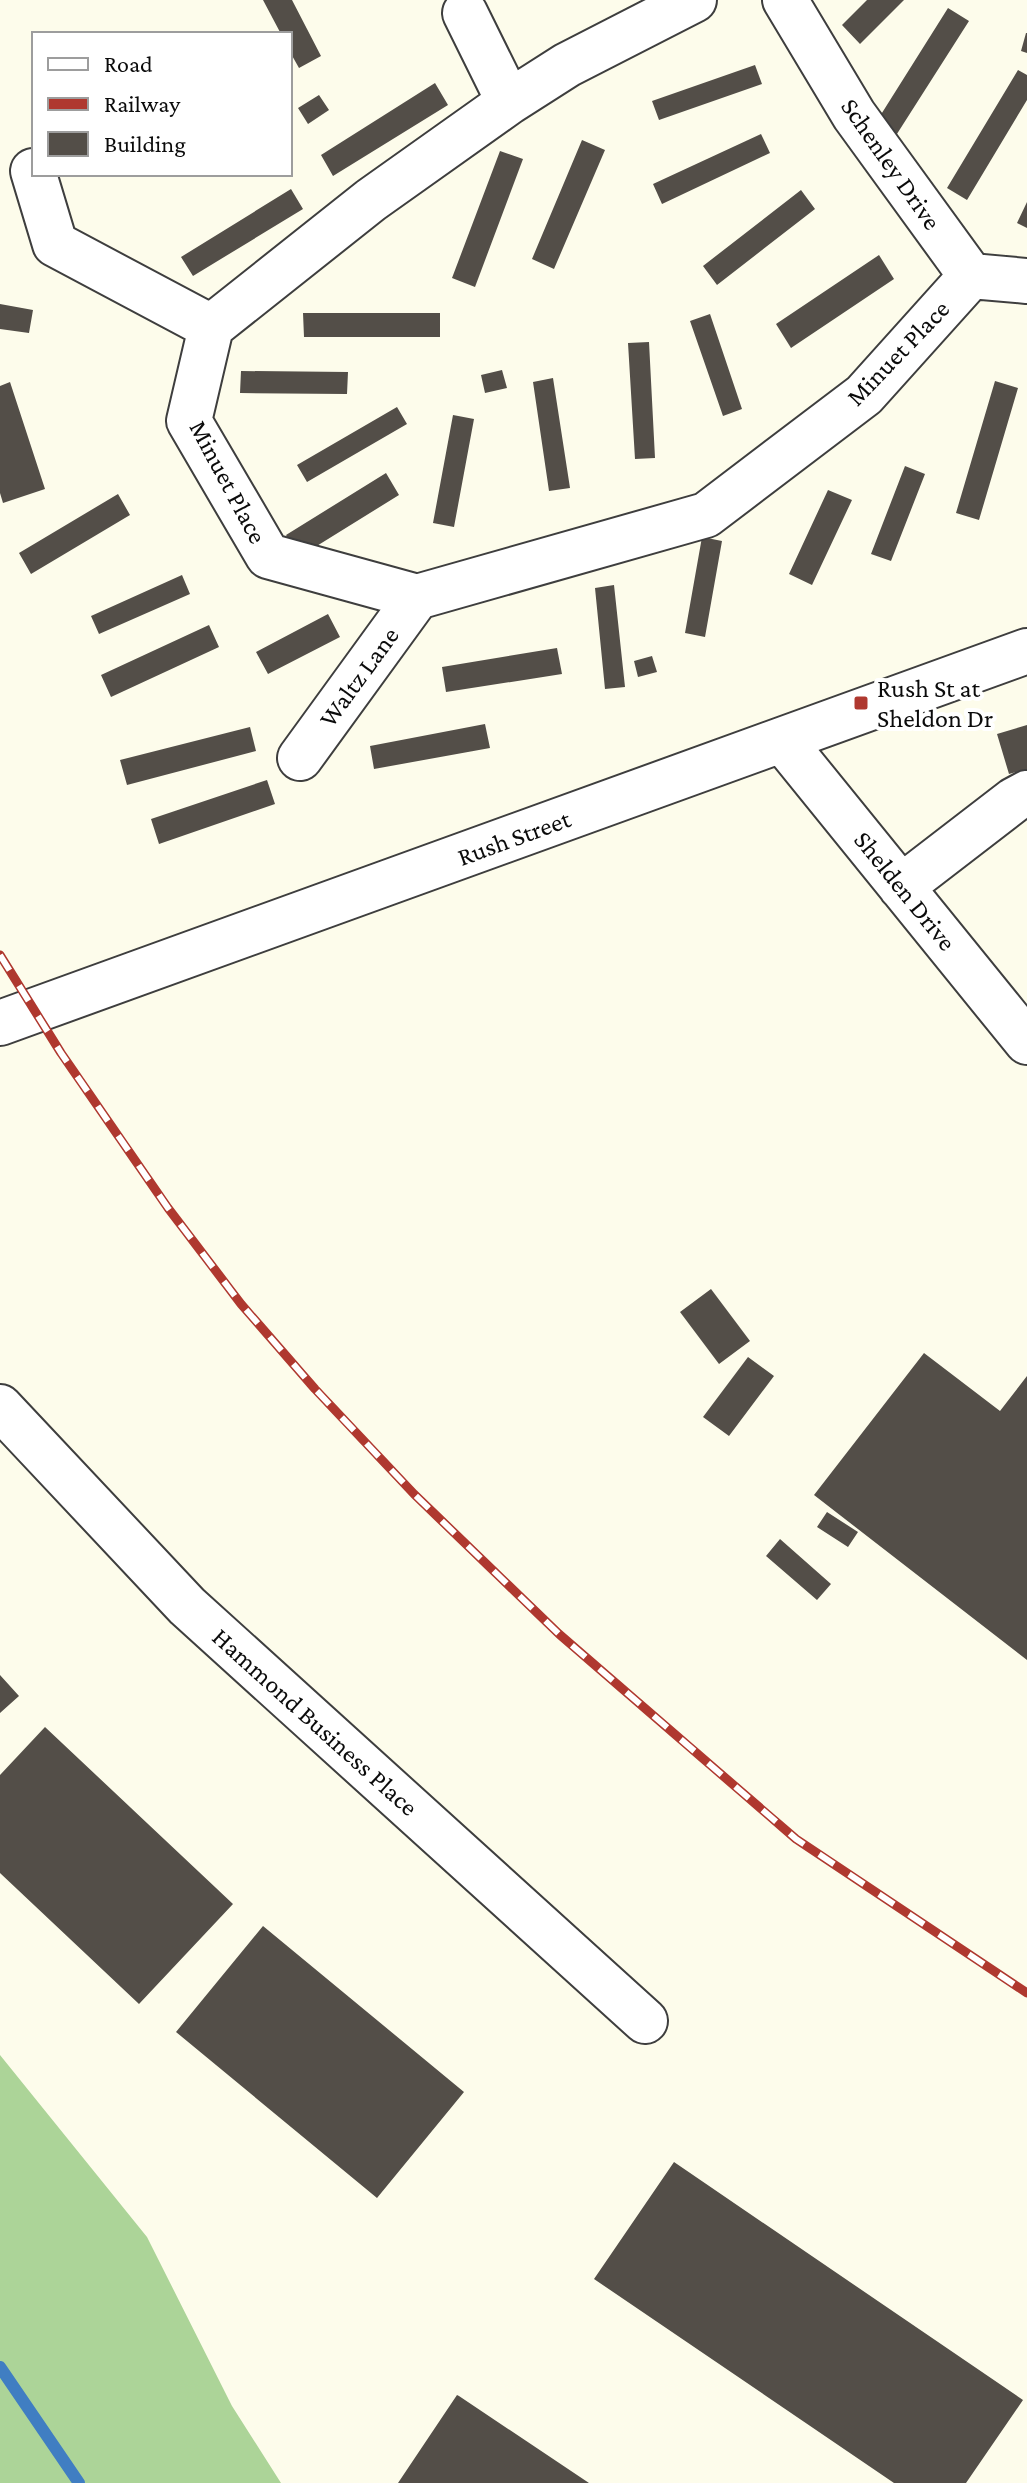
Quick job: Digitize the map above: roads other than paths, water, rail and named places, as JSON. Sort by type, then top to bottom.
[{"type":"street","points":[[35,176],[55,244],[211,327],[371,200],[509,102],[567,65],[694,0]]},
{"type":"street","name":"Schenley Drive","points":[[785,0],[854,115],[971,276]]},
{"type":"street","points":[[465,13],[509,102]]},
{"type":"street","points":[[971,276],[1027,281]]},
{"type":"street","name":"Minuet Place","points":[[211,327],[189,421],[268,556],[417,597],[706,515],[864,395],[971,276]]},
{"type":"street","name":"Waltz Lane","points":[[300,758],[417,597]]},
{"type":"street","name":"Rush Street","points":[[0,1023],[1027,651]]},
{"type":"street","name":"Shelden Drive","points":[[783,741],[1027,1042]]},
{"type":"street","points":[[901,887],[1027,793]]},
{"type":"street","name":"Hammond Business Place","points":[[0,1407],[187,1606],[645,2021]]},
{"type":"waterway","points":[[0,2367],[79,2483]]},
{"type":"railway","points":[[0,955],[61,1053],[168,1208],[241,1304],[315,1389],[414,1494],[559,1634],[796,1839],[1027,1993]]},
{"type":"place","name":"Rush St at Sheldon Dr","points":[[861,703]]}]
